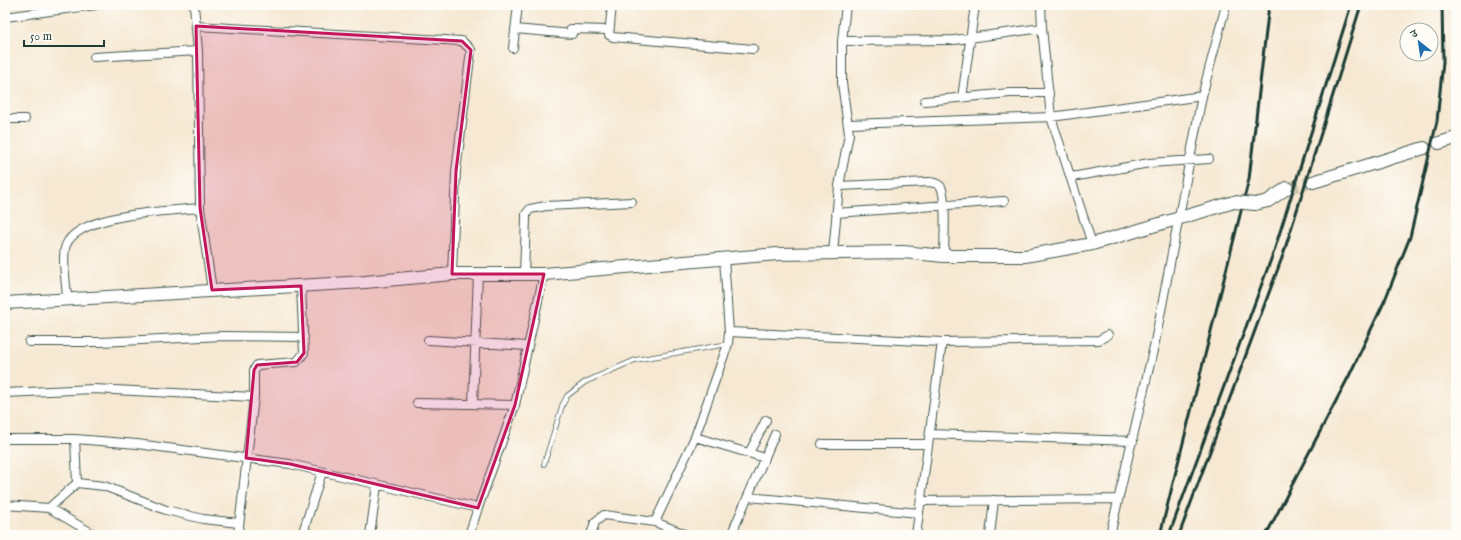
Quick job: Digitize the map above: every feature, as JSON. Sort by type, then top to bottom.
[{"type":"street","points":[[5,17],[96,5]]},
{"type":"street","points":[[194,5],[198,50],[200,208],[212,290]]},
{"type":"street","points":[[513,48],[518,5]]},
{"type":"street","points":[[612,5],[608,30],[609,35],[613,37],[753,49]]},
{"type":"street","points":[[833,253],[839,186],[849,134],[849,124],[842,83],[842,41],[846,5]]},
{"type":"street","points":[[962,98],[975,5]]},
{"type":"street","points":[[1041,5],[1051,117],[1072,177],[1092,244]]},
{"type":"street","points":[[1110,535],[1117,499],[1133,441],[1141,397],[1155,342],[1180,218],[1189,160],[1202,96],[1226,5]]},
{"type":"street","points":[[196,26],[462,41],[471,50],[456,171],[452,274]]},
{"type":"street","points":[[842,41],[954,40],[1042,28]]},
{"type":"street","points":[[515,29],[571,31],[608,30]]},
{"type":"street","points":[[94,57],[198,50]]},
{"type":"street","points":[[925,101],[1010,93],[1049,93]]},
{"type":"street","points":[[849,124],[1051,117],[1202,96]]},
{"type":"street","points":[[5,119],[25,119]]},
{"type":"street","points":[[1439,143],[1456,138]]},
{"type":"street","points":[[1313,182],[1424,148]]},
{"type":"street","points":[[1072,177],[1149,163],[1209,159]]},
{"type":"street","points":[[839,186],[930,182],[937,183],[941,187],[944,205],[944,256]]},
{"type":"street","points":[[5,303],[301,286],[452,274],[544,274],[778,254],[903,252],[944,256],[1025,256],[1092,244],[1234,202],[1255,204],[1268,201],[1286,188]]},
{"type":"street","points":[[836,213],[1004,201]]},
{"type":"street","points":[[524,274],[526,219],[530,209],[546,206],[632,202]]},
{"type":"street","points":[[67,300],[64,253],[66,244],[76,232],[94,224],[124,215],[200,208]]},
{"type":"street","points":[[655,522],[695,437],[728,344],[729,332],[724,258]]},
{"type":"street","points":[[473,404],[478,273]]},
{"type":"street","points":[[469,535],[515,405],[544,274]]},
{"type":"street","points":[[238,535],[254,397],[254,370],[257,365],[297,362],[304,353],[301,286]]},
{"type":"street","points":[[729,332],[942,342],[1099,340],[1108,335]]},
{"type":"street","points":[[29,342],[101,342],[222,336],[304,337]]},
{"type":"street","points":[[428,340],[527,346]]},
{"type":"street","points":[[916,535],[942,342]]},
{"type":"street","points":[[5,393],[94,389],[254,397]]},
{"type":"street","points":[[417,403],[515,405]]},
{"type":"street","points":[[749,453],[766,420]]},
{"type":"street","points":[[731,535],[775,434]]},
{"type":"street","points":[[930,434],[1133,441]]},
{"type":"street","points":[[695,437],[765,458]]},
{"type":"street","points":[[5,439],[75,440],[137,444],[290,464],[478,508]]},
{"type":"street","points":[[75,440],[77,483]]},
{"type":"street","points":[[822,444],[928,444]]},
{"type":"street","points":[[310,535],[304,529],[322,472]]},
{"type":"street","points":[[49,508],[77,483],[104,486],[166,510],[202,519],[239,523]]},
{"type":"street","points":[[370,535],[377,485]]},
{"type":"street","points":[[748,497],[919,513]]},
{"type":"street","points":[[921,501],[1117,499]]},
{"type":"street","points":[[990,535],[994,500]]},
{"type":"street","points":[[5,505],[49,508],[95,535]]},
{"type":"street","points":[[591,535],[595,522],[604,515],[655,522],[687,535]]},
{"type":"lane","points":[[544,464],[562,406],[567,396],[585,382],[635,360],[728,344]]},
{"type":"highlighted area","points":[[196,26],[462,41],[471,50],[456,171],[452,274],[544,274],[515,405],[478,508],[290,464],[246,458],[254,370],[257,365],[297,362],[304,353],[301,286],[212,290],[200,208]]},
{"type":"tunnel","points":[[1287,188],[1313,182]]},
{"type":"railway","points":[[1160,535],[1249,179],[1269,5]]},
{"type":"railway","points":[[1169,535],[1274,251],[1351,5]]},
{"type":"railway","points":[[1179,535],[1283,255],[1361,5]]},
{"type":"railway","points":[[1266,535],[1349,376],[1385,300],[1410,237],[1437,121],[1443,62],[1442,5]]}]
